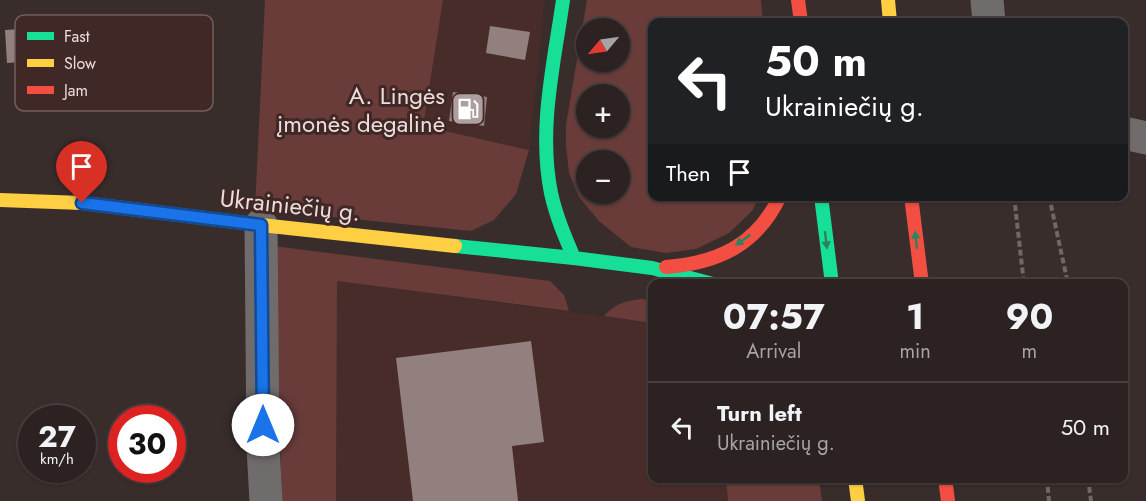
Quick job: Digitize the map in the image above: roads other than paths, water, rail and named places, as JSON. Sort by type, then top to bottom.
[{"type":"main road","points":[[563,0],[546,122],[546,159],[551,193],[560,225],[574,258]]},
{"type":"main road","points":[[798,0],[800,18]]},
{"type":"main road","points":[[888,0],[890,18]]},
{"type":"main road","name":"Ukrainiečių g.","points":[[0,200],[82,203],[652,268]]},
{"type":"main road","points":[[652,268],[684,266],[720,257],[757,231],[778,201]]},
{"type":"main road","points":[[822,201],[831,279]]},
{"type":"main road","points":[[912,201],[921,279]]},
{"type":"main road","points":[[652,268],[694,279]]},
{"type":"main road","points":[[856,483],[858,501]]},
{"type":"main road","points":[[946,483],[948,501]]},
{"type":"street","points":[[987,0],[989,18]]},
{"type":"street","points":[[1128,135],[1146,138]]},
{"type":"street","points":[[261,225],[263,447],[266,501]]},
{"type":"place","name":"A. Lingės įmonės degalinė","points":[[468,109]]}]
